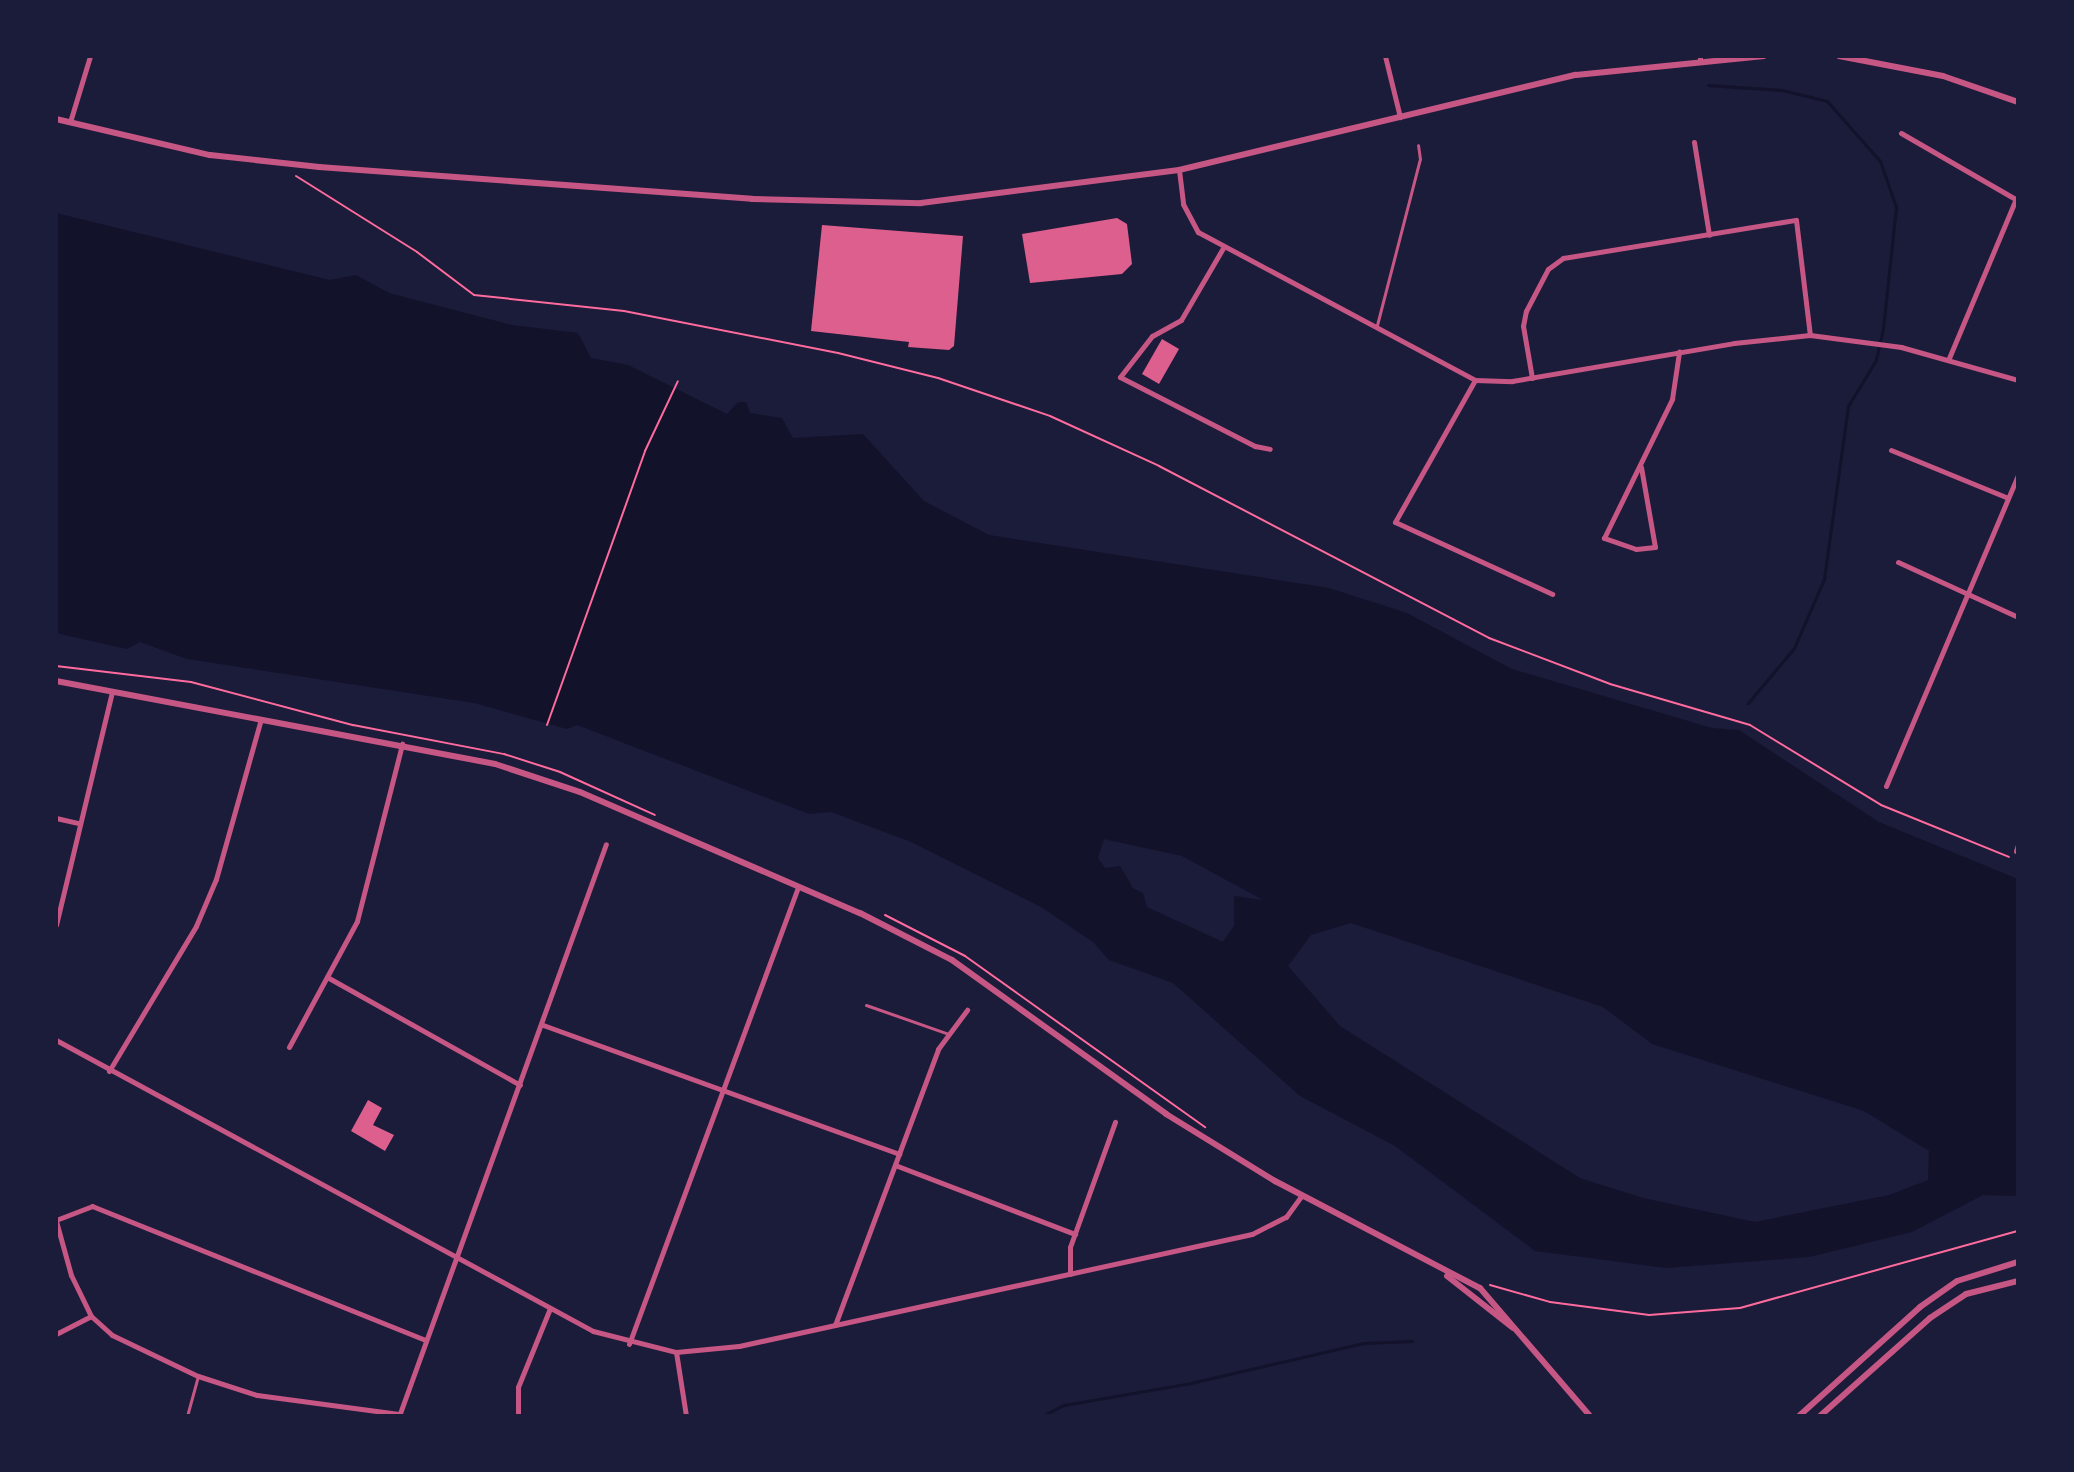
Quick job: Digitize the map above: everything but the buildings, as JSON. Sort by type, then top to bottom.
[{"type":"street","points":[[70,122],[90,56]]},
{"type":"street","points":[[1385,56],[1400,117]]},
{"type":"street","points":[[56,119],[210,155],[774,201],[921,203],[1179,170],[1576,75],[1700,57],[1764,56]]},
{"type":"street","points":[[1839,56],[1943,76],[2018,102]]},
{"type":"street","points":[[1901,133],[2017,200],[1949,358]]},
{"type":"street","points":[[1694,142],[1709,235]]},
{"type":"street","points":[[1179,170],[1189,221],[1223,248],[1475,380],[1532,378],[1679,352],[1810,335],[1901,347],[1949,358],[2018,380]]},
{"type":"street","points":[[1532,378],[1523,326],[1548,269],[1563,258],[1796,220],[1810,335]]},
{"type":"street","points":[[1223,248],[1181,320],[1152,336],[1120,377],[1255,446],[1270,449]]},
{"type":"street","points":[[1641,467],[1655,547],[1636,549],[1604,538],[1672,399],[1679,352]]},
{"type":"street","points":[[1475,380],[1395,522],[1552,594]]},
{"type":"street","points":[[1891,450],[2008,498]]},
{"type":"street","points":[[1886,786],[2018,475]]},
{"type":"street","points":[[1898,562],[2018,617]]},
{"type":"street","points":[[56,681],[402,744],[546,779],[798,887],[952,960],[1166,1114],[1301,1196],[1442,1272],[1480,1288],[1590,1416]]},
{"type":"street","points":[[56,925],[78,823],[112,692]]},
{"type":"street","points":[[109,1071],[196,926],[216,879],[261,719]]},
{"type":"street","points":[[289,1047],[357,921],[402,744]]},
{"type":"street","points":[[56,818],[78,823]]},
{"type":"street","points":[[426,1340],[92,1206],[56,1221],[71,1275],[91,1316],[112,1335],[198,1376],[257,1395],[399,1415],[543,1025],[606,844]]},
{"type":"street","points":[[629,1344],[798,887]]},
{"type":"street","points":[[327,977],[520,1085]]},
{"type":"street","points":[[835,1325],[899,1154],[949,1034],[967,1010]]},
{"type":"street","points":[[543,1025],[899,1154]]},
{"type":"street","points":[[56,1040],[550,1308],[629,1344],[676,1352],[739,1346],[1252,1234],[1286,1217],[1301,1196]]},
{"type":"street","points":[[1070,1274],[1068,1257],[1115,1122]]},
{"type":"street","points":[[895,1165],[1075,1234]]},
{"type":"street","points":[[1799,1416],[1944,1289],[2018,1262]]},
{"type":"street","points":[[1442,1272],[1513,1328]]},
{"type":"street","points":[[1820,1416],[1930,1318],[1966,1294],[2018,1281]]},
{"type":"street","points":[[518,1416],[518,1387],[550,1308]]},
{"type":"street","points":[[56,1334],[91,1316]]},
{"type":"street","points":[[676,1352],[686,1416]]},
{"type":"lane","points":[[1376,329],[1420,159],[1418,145]]},
{"type":"lane","points":[[866,1005],[949,1034]]},
{"type":"lane","points":[[187,1416],[198,1376]]},
{"type":"path","points":[[296,176],[417,252],[463,290],[509,302],[598,309],[773,340],[908,369],[1050,416],[1147,460],[1489,638],[1622,688],[1750,725],[1881,805],[2013,858]]},
{"type":"path","points":[[547,725],[645,451],[678,381]]},
{"type":"shaded area","points":[[56,213],[330,280],[356,275],[389,293],[512,325],[578,333],[591,358],[628,365],[727,414],[738,402],[746,402],[750,413],[782,418],[793,438],[863,434],[924,501],[989,535],[1329,588],[1407,613],[1512,669],[1712,728],[1739,730],[1879,822],[2018,879],[2018,1196],[1983,1195],[1912,1232],[1809,1257],[1666,1268],[1535,1251],[1395,1146],[1300,1096],[1173,983],[1109,960],[1093,942],[1041,907],[911,842],[831,812],[809,814],[577,725],[567,729],[474,703],[187,659],[140,642],[127,649],[56,633]],"holes":[[[1104,839],[1182,856],[1263,900],[1234,896],[1234,926],[1223,942],[1147,907],[1143,893],[1133,888],[1120,866],[1105,868],[1098,858]],[[1351,923],[1603,1007],[1652,1044],[1864,1111],[1929,1151],[1928,1180],[1889,1195],[1755,1222],[1643,1198],[1580,1178],[1340,1026],[1288,966],[1311,935]]]},
{"type":"waterway","points":[[1708,85],[1782,90],[1827,101],[1880,161],[1896,207],[1883,329],[1876,360],[1848,406],[1824,579],[1794,648],[1748,703]]},
{"type":"waterway","points":[[1042,1416],[1064,1405],[1186,1384],[1363,1343],[1412,1341]]}]
